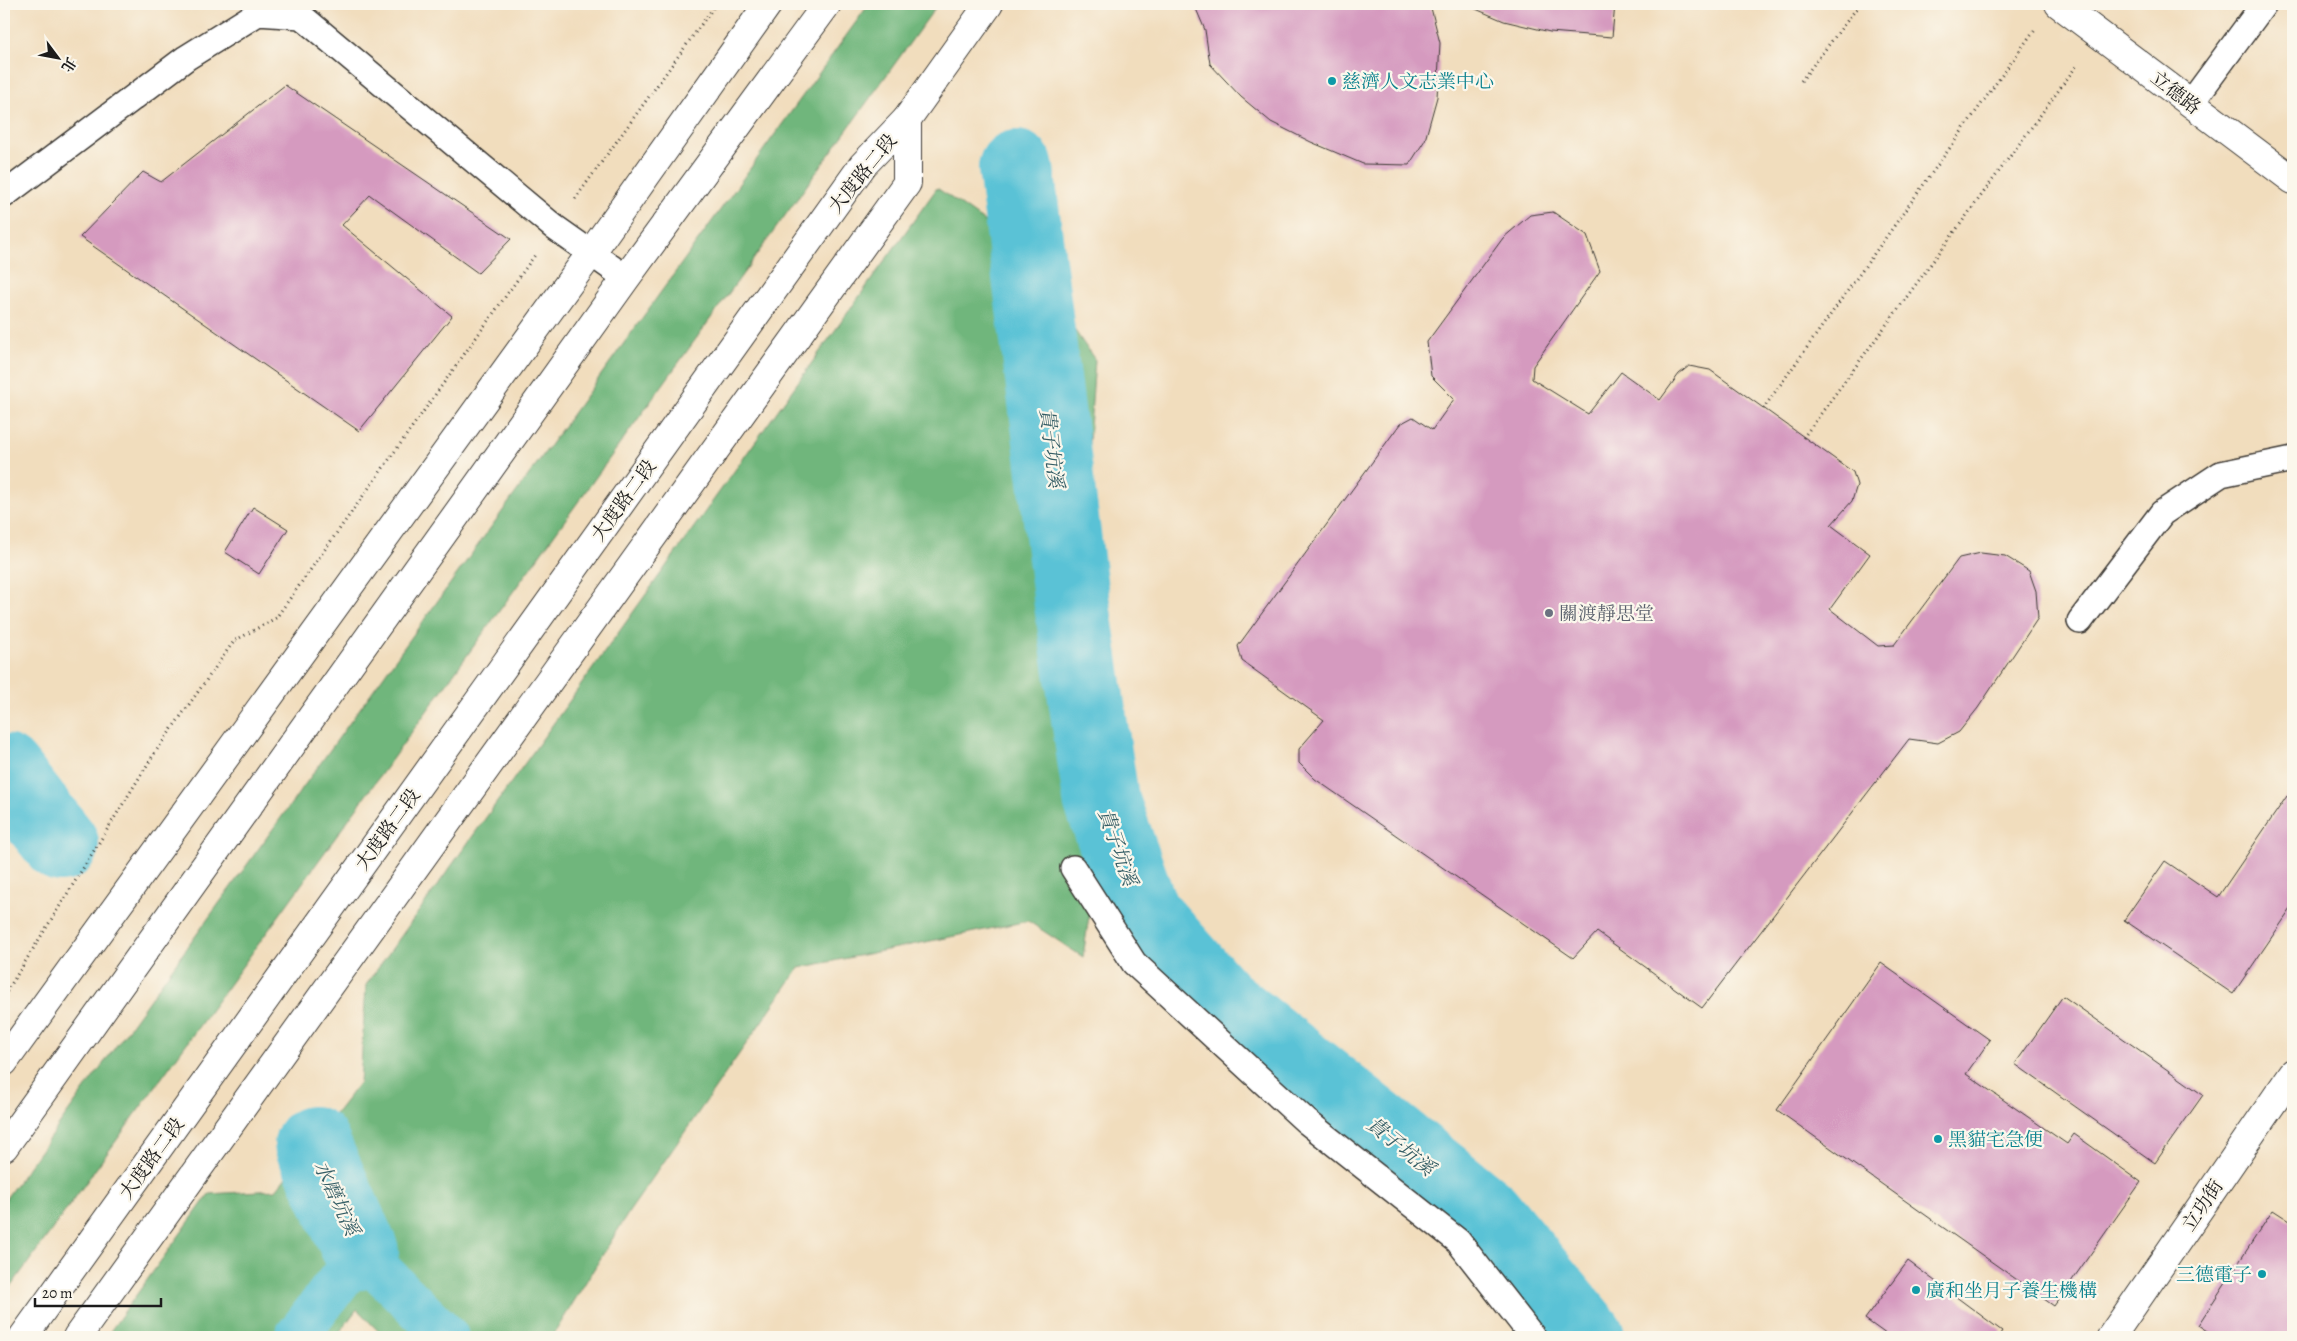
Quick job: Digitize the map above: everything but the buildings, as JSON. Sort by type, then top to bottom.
[{"type":"street","points":[[4,1062],[591,253],[768,4]]},
{"type":"street","points":[[4,1147],[626,278],[827,4]]},
{"type":"street","points":[[908,119],[989,4]]},
{"type":"street","name":"立德路","points":[[2059,4],[2101,33],[2293,180]]},
{"type":"street","name":"大度路二段","points":[[23,1337],[863,165],[908,119]]},
{"type":"street","name":"大度路二段","points":[[77,1337],[907,183],[908,119]]},
{"type":"street","name":"立功街","points":[[2111,1337],[2293,1072]]},
{"type":"lane","points":[[2191,103],[2264,4]]},
{"type":"lane","points":[[4,195],[186,58],[258,13],[301,16],[554,227],[626,278]]},
{"type":"lane","points":[[2080,621],[2162,513],[2221,474],[2293,459]]},
{"type":"lane","points":[[1073,868],[1134,963],[1306,1121],[1458,1241],[1533,1337]]},
{"type":"path","points":[[4,996],[154,754],[234,641],[276,618],[554,227],[716,4]]},
{"type":"path","points":[[1802,81],[1860,4]]},
{"type":"path","points":[[1763,409],[2036,28]]},
{"type":"path","points":[[1804,438],[2101,33]]},
{"type":"green space","points":[[869,4],[938,4],[4,1296],[4,1201]]},
{"type":"green space","points":[[937,188],[1015,243],[1095,360],[1084,511],[1054,690],[1095,876],[1083,957],[1028,921],[799,968],[629,1212],[552,1337],[384,1337],[357,1309],[336,1337],[106,1337],[209,1194],[276,1190],[360,1082],[366,985]]},
{"type":"waterway","name":"貴子坑溪","points":[[1016,168],[1072,604],[1101,799],[1142,914],[1220,1002],[1485,1213],[1587,1337]]},
{"type":"waterway","name":"水磨坑溪","points":[[4,772],[61,844]]},
{"type":"waterway","name":"水磨坑溪","points":[[312,1144],[361,1252]]},
{"type":"waterway","points":[[296,1337],[361,1252],[447,1337]]},
{"type":"place","name":"慈濟人文志業中心","points":[[1332,81]]},
{"type":"place","name":"關渡靜思堂","points":[[1549,613]]},
{"type":"place","name":"黑貓宅急便","points":[[1938,1139]]},
{"type":"place","name":"三德電子","points":[[2262,1274]]},
{"type":"place","name":"廣和坐月子養生機構","points":[[1916,1290]]}]
